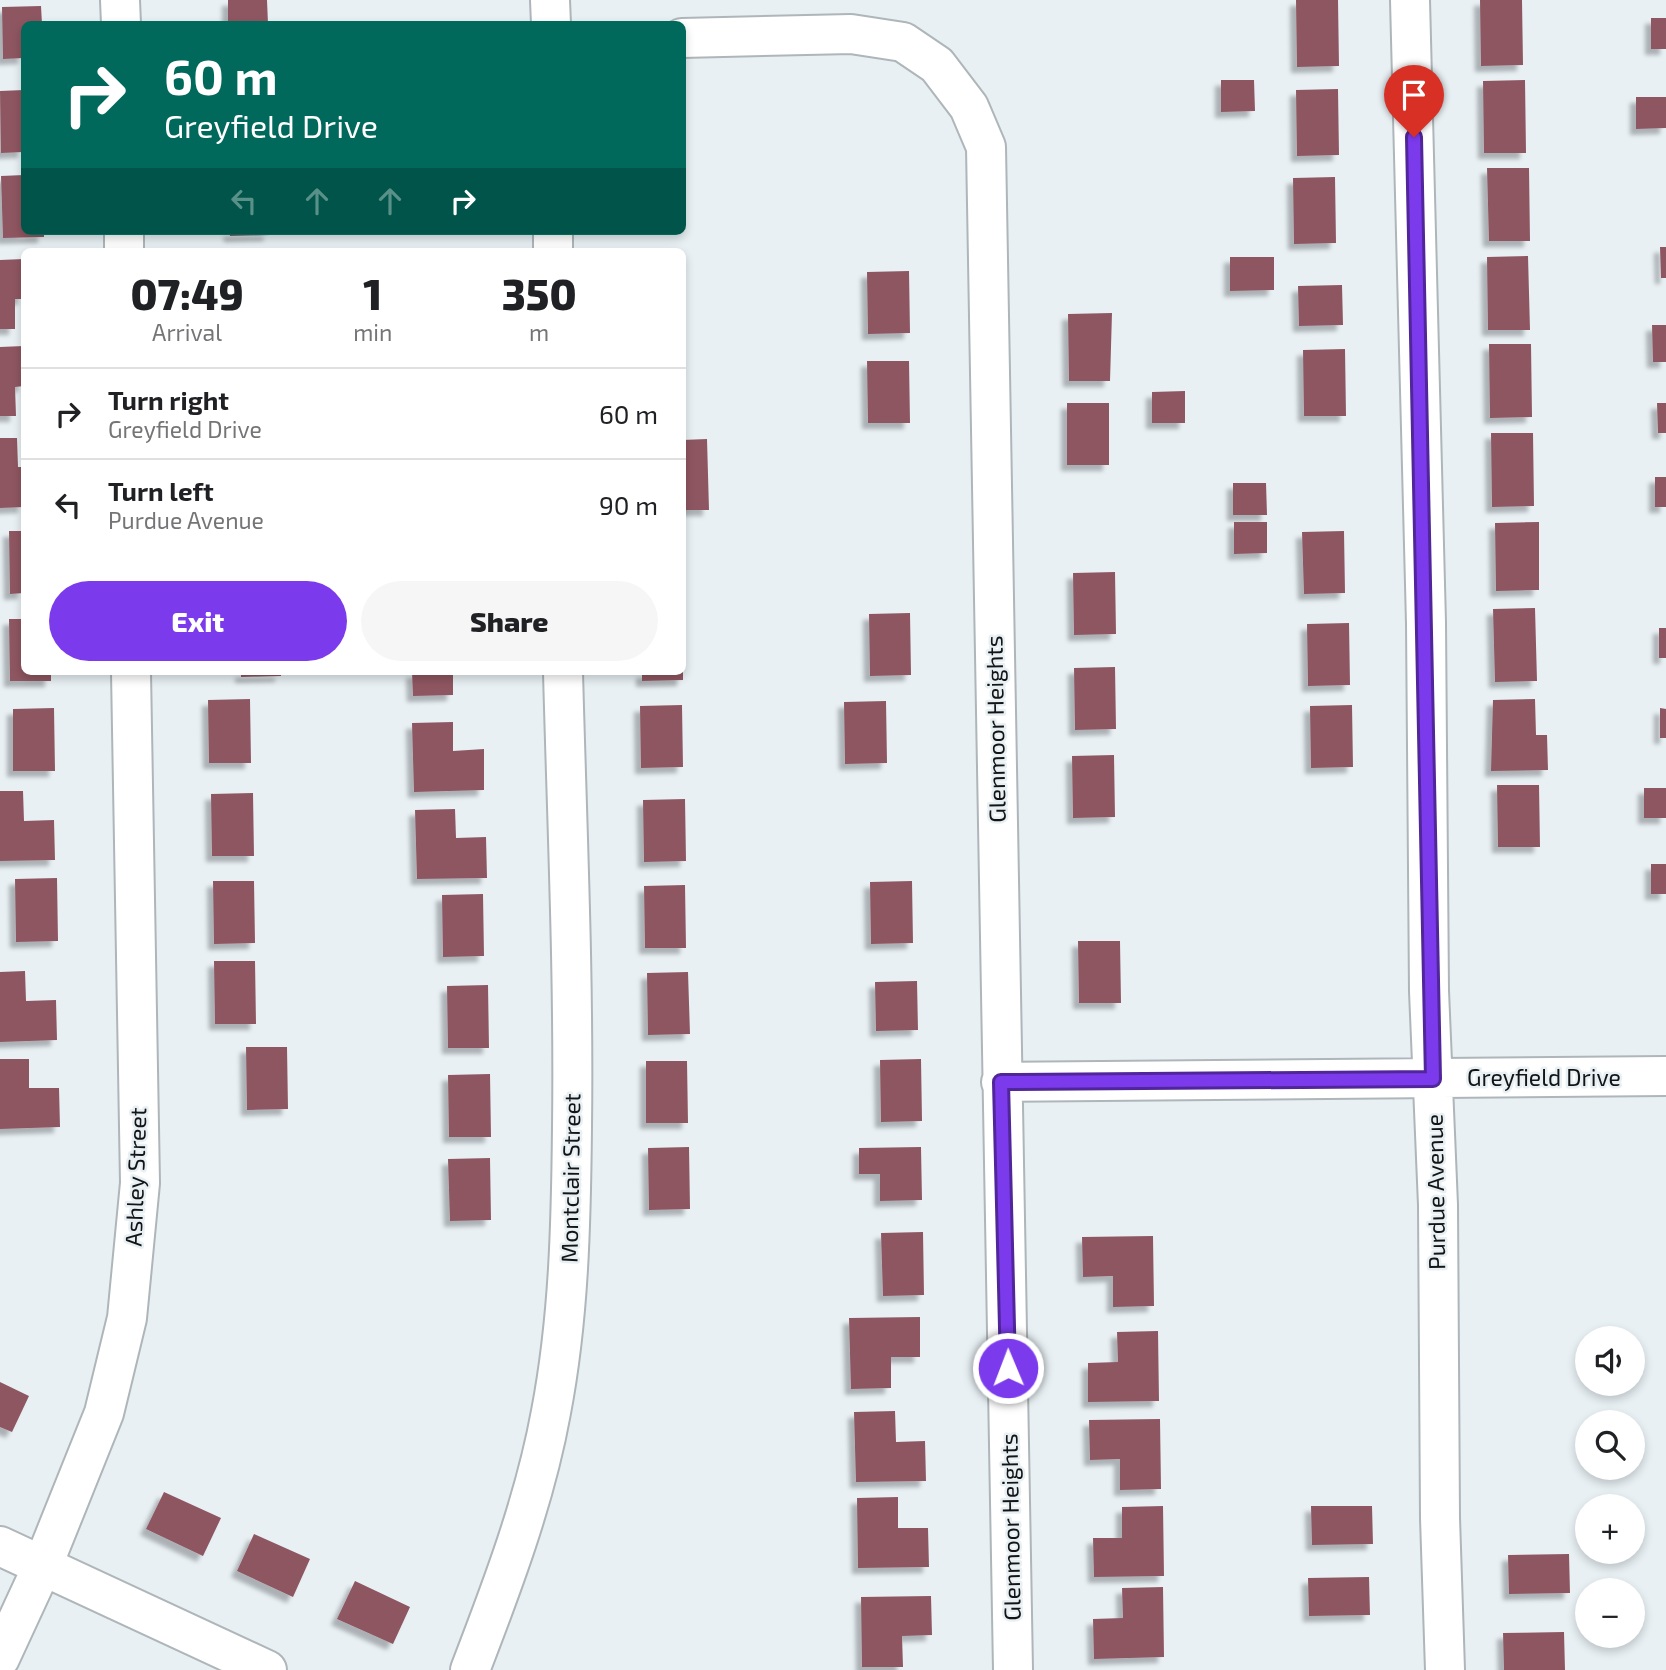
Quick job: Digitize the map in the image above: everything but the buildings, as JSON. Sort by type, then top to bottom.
[{"type":"street","points":[[120,0],[121,21]]},
{"type":"street","points":[[550,0],[551,21]]},
{"type":"street","name":"Purdue Avenue","points":[[1410,0],[1426,623],[1433,1079],[1438,1205],[1440,1518],[1445,1670]]},
{"type":"street","name":"Glenmoor Heights","points":[[686,38],[851,34],[903,42],[937,65],[969,107],[986,147],[1013,1670]]},
{"type":"street","name":"Ashley Street","points":[[0,1658],[43,1565],[104,1413],[127,1318],[140,1183],[131,675]]},
{"type":"street","name":"Montclair Street","points":[[470,1670],[512,1552],[541,1457],[567,1306],[572,1221],[574,1007],[563,675]]},
{"type":"street","name":"Greyfield Drive","points":[[1001,1082],[1666,1076]]},
{"type":"street","points":[[0,1546],[267,1670]]},
{"type":"route","points":[[1008,1368],[1001,1082],[1433,1079],[1429,991],[1426,623],[1414,137]]}]
